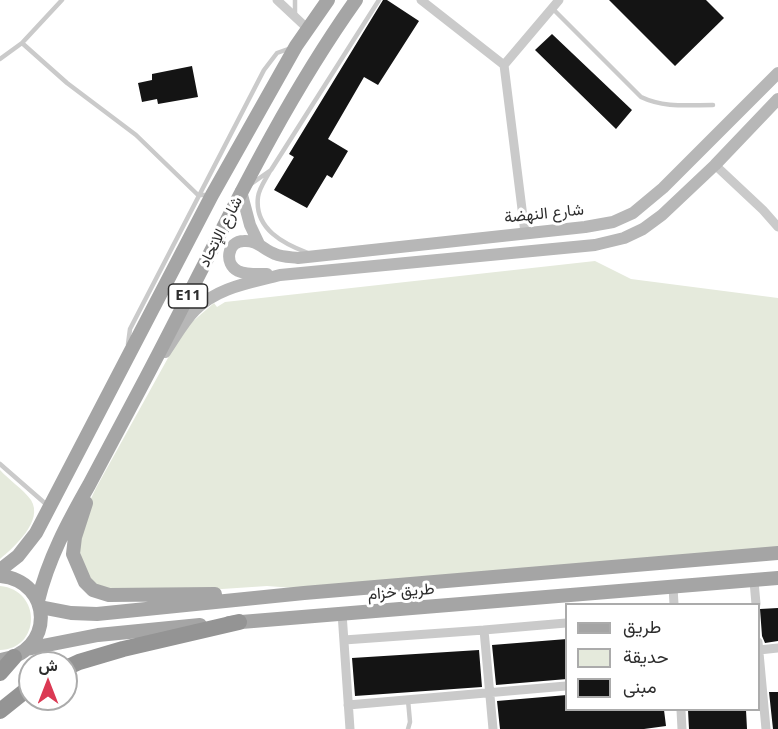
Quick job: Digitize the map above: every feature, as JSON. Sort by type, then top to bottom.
[{"type":"highway","points":[[78,662],[123,649],[239,622]]},
{"type":"highway","name":"E11","points":[[0,673],[14,656]]},
{"type":"highway","points":[[0,711],[18,697]]},
{"type":"main road","name":"شارع الإتحاد","points":[[0,570],[18,556],[36,533],[126,363],[205,195],[296,46],[328,0]]},
{"type":"main road","name":"شارع الإتحاد","points":[[39,604],[54,552],[241,191],[309,70],[356,0]]},
{"type":"main road","name":"شارع النهضة","points":[[259,244],[282,257],[298,258],[613,222],[633,213],[663,188],[778,73]]},
{"type":"main road","points":[[141,387],[194,311],[212,297],[231,287],[280,275],[595,245],[624,238],[643,229],[662,215],[715,165],[778,99]]},
{"type":"main road","points":[[241,191],[250,225],[259,244]]},
{"type":"main road","points":[[259,244],[243,241],[234,244],[228,258],[231,265],[243,273],[280,275]]},
{"type":"main road","points":[[97,469],[75,537],[73,554],[85,582],[93,590],[110,595],[304,593]]},
{"type":"main road","name":"طريق خزام","points":[[39,604],[71,613],[97,614],[304,593],[778,553]]},
{"type":"main road","points":[[576,595],[569,590],[572,580],[620,567]]},
{"type":"main road","points":[[0,576],[21,582],[31,590],[39,604]]},
{"type":"main road","name":"طريق خزام","points":[[14,656],[108,634],[778,578]]},
{"type":"main road","name":"E11","points":[[14,656],[35,640],[40,630],[39,604]]},
{"type":"street","points":[[277,0],[308,29]]},
{"type":"street","points":[[421,0],[504,65],[525,233]]},
{"type":"street","points":[[545,0],[552,8]]},
{"type":"street","points":[[504,65],[559,0]]},
{"type":"street","points":[[715,165],[778,227]]},
{"type":"street","points":[[754,580],[756,603]]},
{"type":"street","points":[[673,587],[674,603]]},
{"type":"street","points":[[342,613],[350,729]]},
{"type":"street","points":[[344,640],[565,623]]},
{"type":"street","points":[[484,630],[493,729]]},
{"type":"street","points":[[760,650],[778,648]]},
{"type":"street","points":[[760,663],[765,729]]},
{"type":"street","points":[[348,705],[565,687]]},
{"type":"street","points":[[681,711],[682,729]]},
{"type":"lane","points":[[0,59],[22,43],[62,0]]},
{"type":"lane","points":[[295,0],[295,16]]},
{"type":"lane","points":[[314,256],[279,241],[263,222],[258,211],[258,197],[271,170],[379,0]]},
{"type":"lane","points":[[552,8],[640,97],[654,103],[672,105],[713,105]]},
{"type":"lane","points":[[22,43],[67,83],[136,135],[205,195]]},
{"type":"lane","points":[[241,191],[271,170]]},
{"type":"lane","points":[[0,464],[49,507]]},
{"type":"lane","points":[[408,700],[410,722],[408,729]]},
{"type":"green space","points":[[595,261],[631,279],[778,298],[778,548],[294,588],[267,586],[117,596],[78,576],[75,532],[96,488],[184,329],[214,303],[217,307],[225,302]]},
{"type":"green space","points":[[0,470],[31,500],[34,516],[26,533],[0,559]]},
{"type":"green space","points":[[0,586],[14,590],[23,598],[29,608],[31,619],[29,630],[23,640],[13,647],[0,650]]},
{"type":"building","points":[[383,0],[387,0],[419,21],[378,85],[364,77],[328,139],[348,151],[332,178],[327,175],[307,208],[274,190],[294,157],[289,154]]},
{"type":"building","points":[[609,0],[706,0],[724,18],[675,66]]},
{"type":"building","points":[[552,34],[632,110],[616,129],[535,50]]},
{"type":"building","points":[[192,66],[198,97],[158,104],[157,99],[142,102],[138,83],[152,80],[152,74]]},
{"type":"building","points":[[778,608],[778,641],[765,643],[762,636],[760,609]]},
{"type":"building","points":[[565,639],[565,679],[496,685],[492,645]]},
{"type":"building","points":[[479,650],[482,687],[355,696],[352,658]]},
{"type":"building","points":[[769,692],[778,692],[778,729],[773,729]]},
{"type":"building","points":[[565,695],[565,711],[664,711],[666,726],[644,729],[500,729],[497,701]]},
{"type":"building","points":[[688,711],[746,711],[747,729],[689,729]]}]
